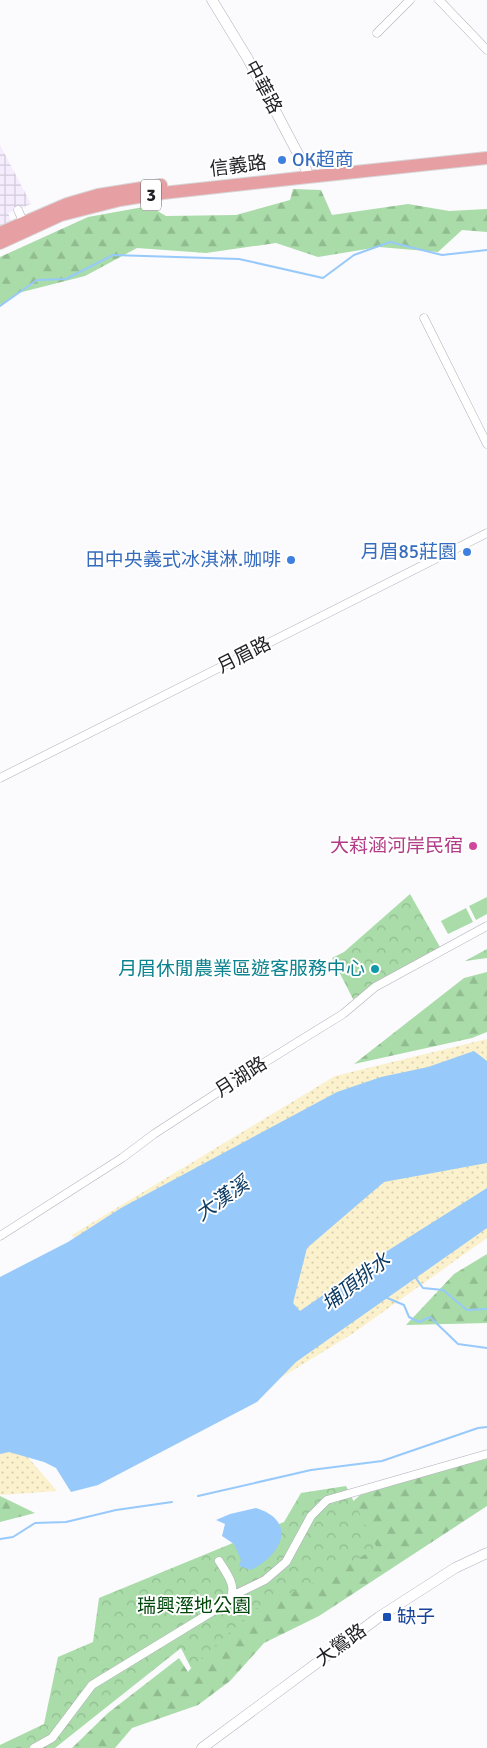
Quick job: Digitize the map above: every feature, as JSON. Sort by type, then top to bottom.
[{"type":"main road","name":"信義路","points":[[0,233],[23,221],[61,215],[120,200],[307,173],[487,151]]},
{"type":"main road","name":"信義路","points":[[307,173],[487,158]]},
{"type":"main road","name":"信義路","points":[[0,243],[23,221]]},
{"type":"street","name":"中華路","points":[[212,0],[248,59],[307,173]]},
{"type":"street","points":[[377,33],[410,0]]},
{"type":"street","points":[[439,0],[487,50]]},
{"type":"street","points":[[424,318],[487,444]]},
{"type":"street","name":"月眉路","points":[[0,778],[487,533]]},
{"type":"street","name":"月湖路","points":[[0,1236],[122,1158],[154,1134],[238,1079],[343,1014],[375,987],[487,926]]},
{"type":"street","points":[[232,1596],[265,1580],[286,1562],[311,1516],[327,1500],[487,1454]]},
{"type":"street","name":"大鶯路","points":[[202,1748],[378,1617],[455,1568],[487,1553]]},
{"type":"street","points":[[34,1748],[52,1738],[92,1685],[228,1602],[234,1589],[219,1560]]},
{"type":"shaded area","points":[[0,145],[31,204],[8,213],[12,224],[0,230]]},
{"type":"green space","points":[[293,189],[321,190],[332,215],[408,204],[449,211],[487,209],[487,232],[462,230],[438,252],[379,247],[318,257],[276,243],[206,253],[137,248],[85,276],[18,293],[0,307],[0,257],[88,217],[149,206],[166,216],[236,215],[290,200]]},
{"type":"green space","points":[[410,894],[440,947],[353,999],[332,958],[344,952]]},
{"type":"green space","points":[[487,897],[487,914],[476,920],[469,906]]},
{"type":"green space","points":[[466,908],[473,922],[448,934],[441,921]]},
{"type":"green space","points":[[487,949],[487,958],[465,961]]},
{"type":"green space","points":[[487,972],[487,1032],[472,1038],[354,1064],[464,978]]},
{"type":"green space","points":[[487,1254],[487,1323],[406,1325],[454,1274]]},
{"type":"green space","points":[[487,1459],[487,1506],[319,1616],[264,1643],[230,1681],[198,1705],[132,1728],[115,1748],[72,1748],[108,1713],[179,1658],[188,1672],[240,1607],[360,1495],[460,1465]]},
{"type":"green space","name":"瑞興溼地公園","points":[[346,1486],[377,1548],[311,1584],[255,1609],[191,1668],[181,1648],[55,1748],[0,1748],[0,1745],[44,1724],[58,1657],[93,1642],[99,1598],[284,1522],[301,1493]]},
{"type":"green space","points":[[0,1496],[35,1513],[0,1522]]},
{"type":"sand","points":[[487,1039],[487,1238],[352,1334],[186,1436],[72,1235],[335,1076]]},
{"type":"sand","points":[[0,1425],[57,1491],[0,1495]]},
{"type":"water","name":"大漢溪","points":[[474,1051],[487,1061],[487,1163],[384,1182],[307,1248],[293,1303],[300,1311],[384,1253],[487,1188],[487,1228],[296,1362],[257,1402],[98,1485],[71,1492],[56,1468],[44,1462],[9,1452],[0,1454],[0,1277],[68,1242],[121,1208],[337,1092],[381,1077],[428,1067]]},
{"type":"water","points":[[256,1508],[269,1514],[277,1521],[281,1529],[281,1538],[271,1556],[251,1570],[239,1566],[241,1560],[234,1544],[222,1536],[225,1524],[216,1520],[230,1514]]},
{"type":"waterway","points":[[0,306],[37,280],[66,279],[113,255],[239,259],[323,278],[354,255],[390,242],[442,255],[487,250]]},
{"type":"waterway","name":"埔頂排水","points":[[415,1277],[423,1288],[443,1290],[467,1310],[487,1309]]},
{"type":"waterway","points":[[385,1297],[404,1305],[409,1317],[419,1322],[430,1317],[458,1344],[487,1348]]},
{"type":"waterway","points":[[198,1496],[311,1470],[382,1461],[478,1428],[487,1427]]},
{"type":"waterway","points":[[0,1539],[13,1537],[35,1523],[66,1522],[116,1510],[172,1502]]},
{"type":"place","name":"OK超商","points":[[282,160]]},
{"type":"place","name":"月眉85莊園","points":[[467,552]]},
{"type":"place","name":"田中央義式冰淇淋.咖啡","points":[[291,560]]},
{"type":"place","name":"大嵙涵河岸民宿","points":[[473,846]]},
{"type":"place","name":"月眉休閒農業區遊客服務中心","points":[[375,969]]},
{"type":"place","name":"缺子","points":[[387,1617]]}]
